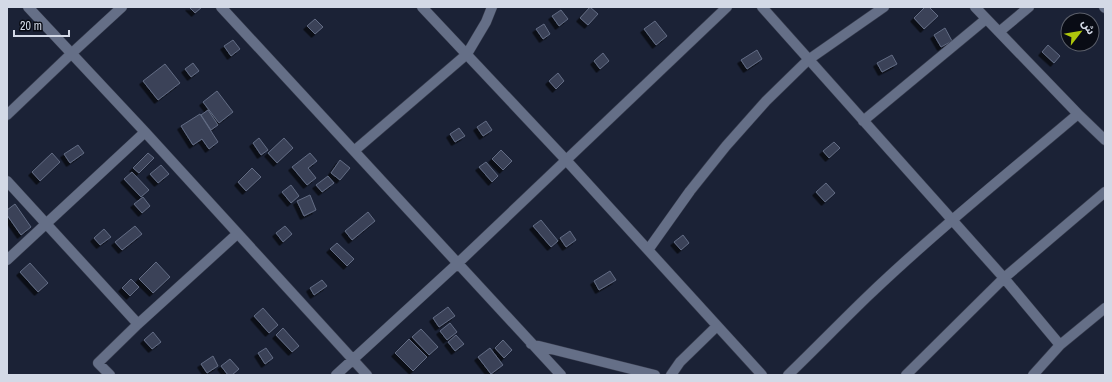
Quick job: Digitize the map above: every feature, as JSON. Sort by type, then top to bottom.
[{"type":"street","points":[[28,7],[145,132],[367,375]]},
{"type":"street","points":[[7,115],[122,7]]},
{"type":"street","points":[[221,7],[561,375]]},
{"type":"street","points":[[422,7],[566,160],[762,375]]},
{"type":"street","points":[[354,151],[467,54],[486,22],[492,7]]},
{"type":"street","points":[[336,375],[457,264],[727,7]]},
{"type":"street","points":[[762,7],[1004,278],[1060,345]]},
{"type":"street","points":[[648,250],[690,191],[726,146],[766,101],[808,60],[884,7]]},
{"type":"street","points":[[975,7],[1105,140]]},
{"type":"street","points":[[1000,32],[1029,7]]},
{"type":"street","points":[[863,121],[986,19]]},
{"type":"street","points":[[788,375],[869,296],[952,220],[1078,114]]},
{"type":"street","points":[[7,260],[145,132]]},
{"type":"street","points":[[7,181],[138,324]]},
{"type":"street","points":[[906,375],[1004,278],[1105,192]]},
{"type":"street","points":[[110,375],[98,363],[138,324],[237,234]]},
{"type":"street","points":[[1032,375],[1060,345],[1105,308]]},
{"type":"street","points":[[671,375],[686,356],[717,326]]},
{"type":"street","points":[[532,344],[656,375]]},
{"type":"building","points":[[189,7],[202,7],[195,13]]},
{"type":"building","points":[[590,7],[598,14],[588,25],[580,18]]},
{"type":"building","points":[[925,7],[929,7],[938,16],[924,29],[914,18]]},
{"type":"building","points":[[561,10],[568,19],[559,26],[552,16]]},
{"type":"building","points":[[315,19],[323,27],[315,34],[307,26]]},
{"type":"building","points":[[655,21],[667,36],[656,45],[644,29]]},
{"type":"building","points":[[544,24],[550,34],[543,39],[536,29]]},
{"type":"building","points":[[945,28],[952,41],[941,47],[934,35]]},
{"type":"building","points":[[233,40],[240,49],[231,56],[224,46]]},
{"type":"building","points":[[1048,45],[1060,56],[1054,63],[1042,52]]},
{"type":"building","points":[[757,50],[762,59],[747,69],[741,60]]},
{"type":"building","points":[[603,53],[609,61],[600,69],[594,61]]},
{"type":"building","points":[[892,55],[897,64],[882,72],[877,63]]},
{"type":"building","points":[[193,63],[199,71],[191,77],[185,69]]},
{"type":"building","points":[[165,64],[180,83],[158,100],[143,81]]},
{"type":"building","points":[[558,73],[564,81],[556,89],[549,81]]},
{"type":"building","points":[[217,91],[233,112],[219,123],[203,102]]},
{"type":"building","points":[[208,110],[218,125],[211,130],[201,115]]},
{"type":"building","points":[[200,114],[218,142],[209,149],[202,139],[193,145],[181,126]]},
{"type":"building","points":[[486,121],[492,130],[483,136],[477,127]]},
{"type":"building","points":[[459,128],[465,136],[455,142],[450,134]]},
{"type":"building","points":[[259,138],[268,150],[261,155],[253,143]]},
{"type":"building","points":[[284,138],[293,148],[277,163],[268,153]]},
{"type":"building","points":[[834,142],[840,148],[829,158],[823,151]]},
{"type":"building","points":[[78,145],[84,153],[70,163],[64,154]]},
{"type":"building","points":[[501,150],[512,161],[503,170],[492,159]]},
{"type":"building","points":[[52,153],[60,162],[40,181],[32,172]]},
{"type":"building","points":[[148,153],[154,158],[139,173],[133,168]]},
{"type":"building","points":[[310,153],[317,161],[308,168],[316,178],[307,185],[292,167]]},
{"type":"building","points":[[340,160],[350,168],[340,180],[331,173]]},
{"type":"building","points":[[486,162],[498,176],[492,182],[479,167]]},
{"type":"building","points":[[161,165],[169,174],[158,183],[150,174]]},
{"type":"building","points":[[252,168],[261,177],[246,191],[238,182]]},
{"type":"building","points":[[132,172],[149,190],[141,197],[124,179]]},
{"type":"building","points":[[328,176],[334,183],[322,192],[316,185]]},
{"type":"building","points":[[826,183],[835,193],[825,202],[816,192]]},
{"type":"building","points":[[291,185],[299,196],[291,203],[282,192]]},
{"type":"building","points":[[310,195],[316,210],[304,216],[297,201]]},
{"type":"building","points":[[143,197],[150,206],[142,213],[134,204]]},
{"type":"building","points":[[15,204],[31,227],[21,235],[7,215],[7,210]]},
{"type":"building","points":[[368,212],[375,221],[352,240],[345,231]]},
{"type":"building","points":[[541,220],[558,241],[551,247],[533,226]]},
{"type":"building","points":[[135,226],[142,234],[122,250],[115,242]]},
{"type":"building","points":[[285,226],[292,234],[283,242],[276,233]]},
{"type":"building","points":[[104,229],[111,237],[100,245],[94,238]]},
{"type":"building","points":[[570,231],[576,240],[566,247],[560,238]]},
{"type":"building","points":[[683,235],[689,243],[681,250],[674,242]]},
{"type":"building","points":[[337,243],[354,259],[347,266],[330,249]]},
{"type":"building","points":[[156,262],[170,277],[153,293],[139,279]]},
{"type":"building","points":[[30,263],[48,283],[38,292],[20,272]]},
{"type":"building","points":[[610,271],[616,280],[599,290],[594,281]]},
{"type":"building","points":[[131,279],[139,287],[130,296],[122,288]]},
{"type":"building","points":[[322,280],[327,286],[314,295],[310,288]]},
{"type":"building","points":[[448,307],[455,316],[439,327],[433,318]]},
{"type":"building","points":[[263,308],[278,325],[269,333],[254,316]]},
{"type":"building","points":[[450,323],[457,332],[447,340],[440,331]]},
{"type":"building","points":[[283,328],[299,346],[292,352],[276,335]]},
{"type":"building","points":[[421,329],[438,347],[429,355],[412,337]]},
{"type":"building","points":[[153,332],[161,342],[152,349],[144,340]]},
{"type":"building","points":[[456,335],[464,344],[455,351],[448,342]]},
{"type":"building","points":[[409,339],[427,357],[413,371],[395,353]]},
{"type":"building","points":[[503,340],[512,350],[504,358],[495,348]]},
{"type":"building","points":[[266,348],[273,358],[265,364],[258,353]]},
{"type":"building","points":[[490,348],[503,365],[491,374],[478,357]]},
{"type":"building","points":[[213,356],[218,366],[207,373],[201,364]]},
{"type":"building","points":[[230,359],[239,369],[232,375],[228,375],[221,366]]}]
